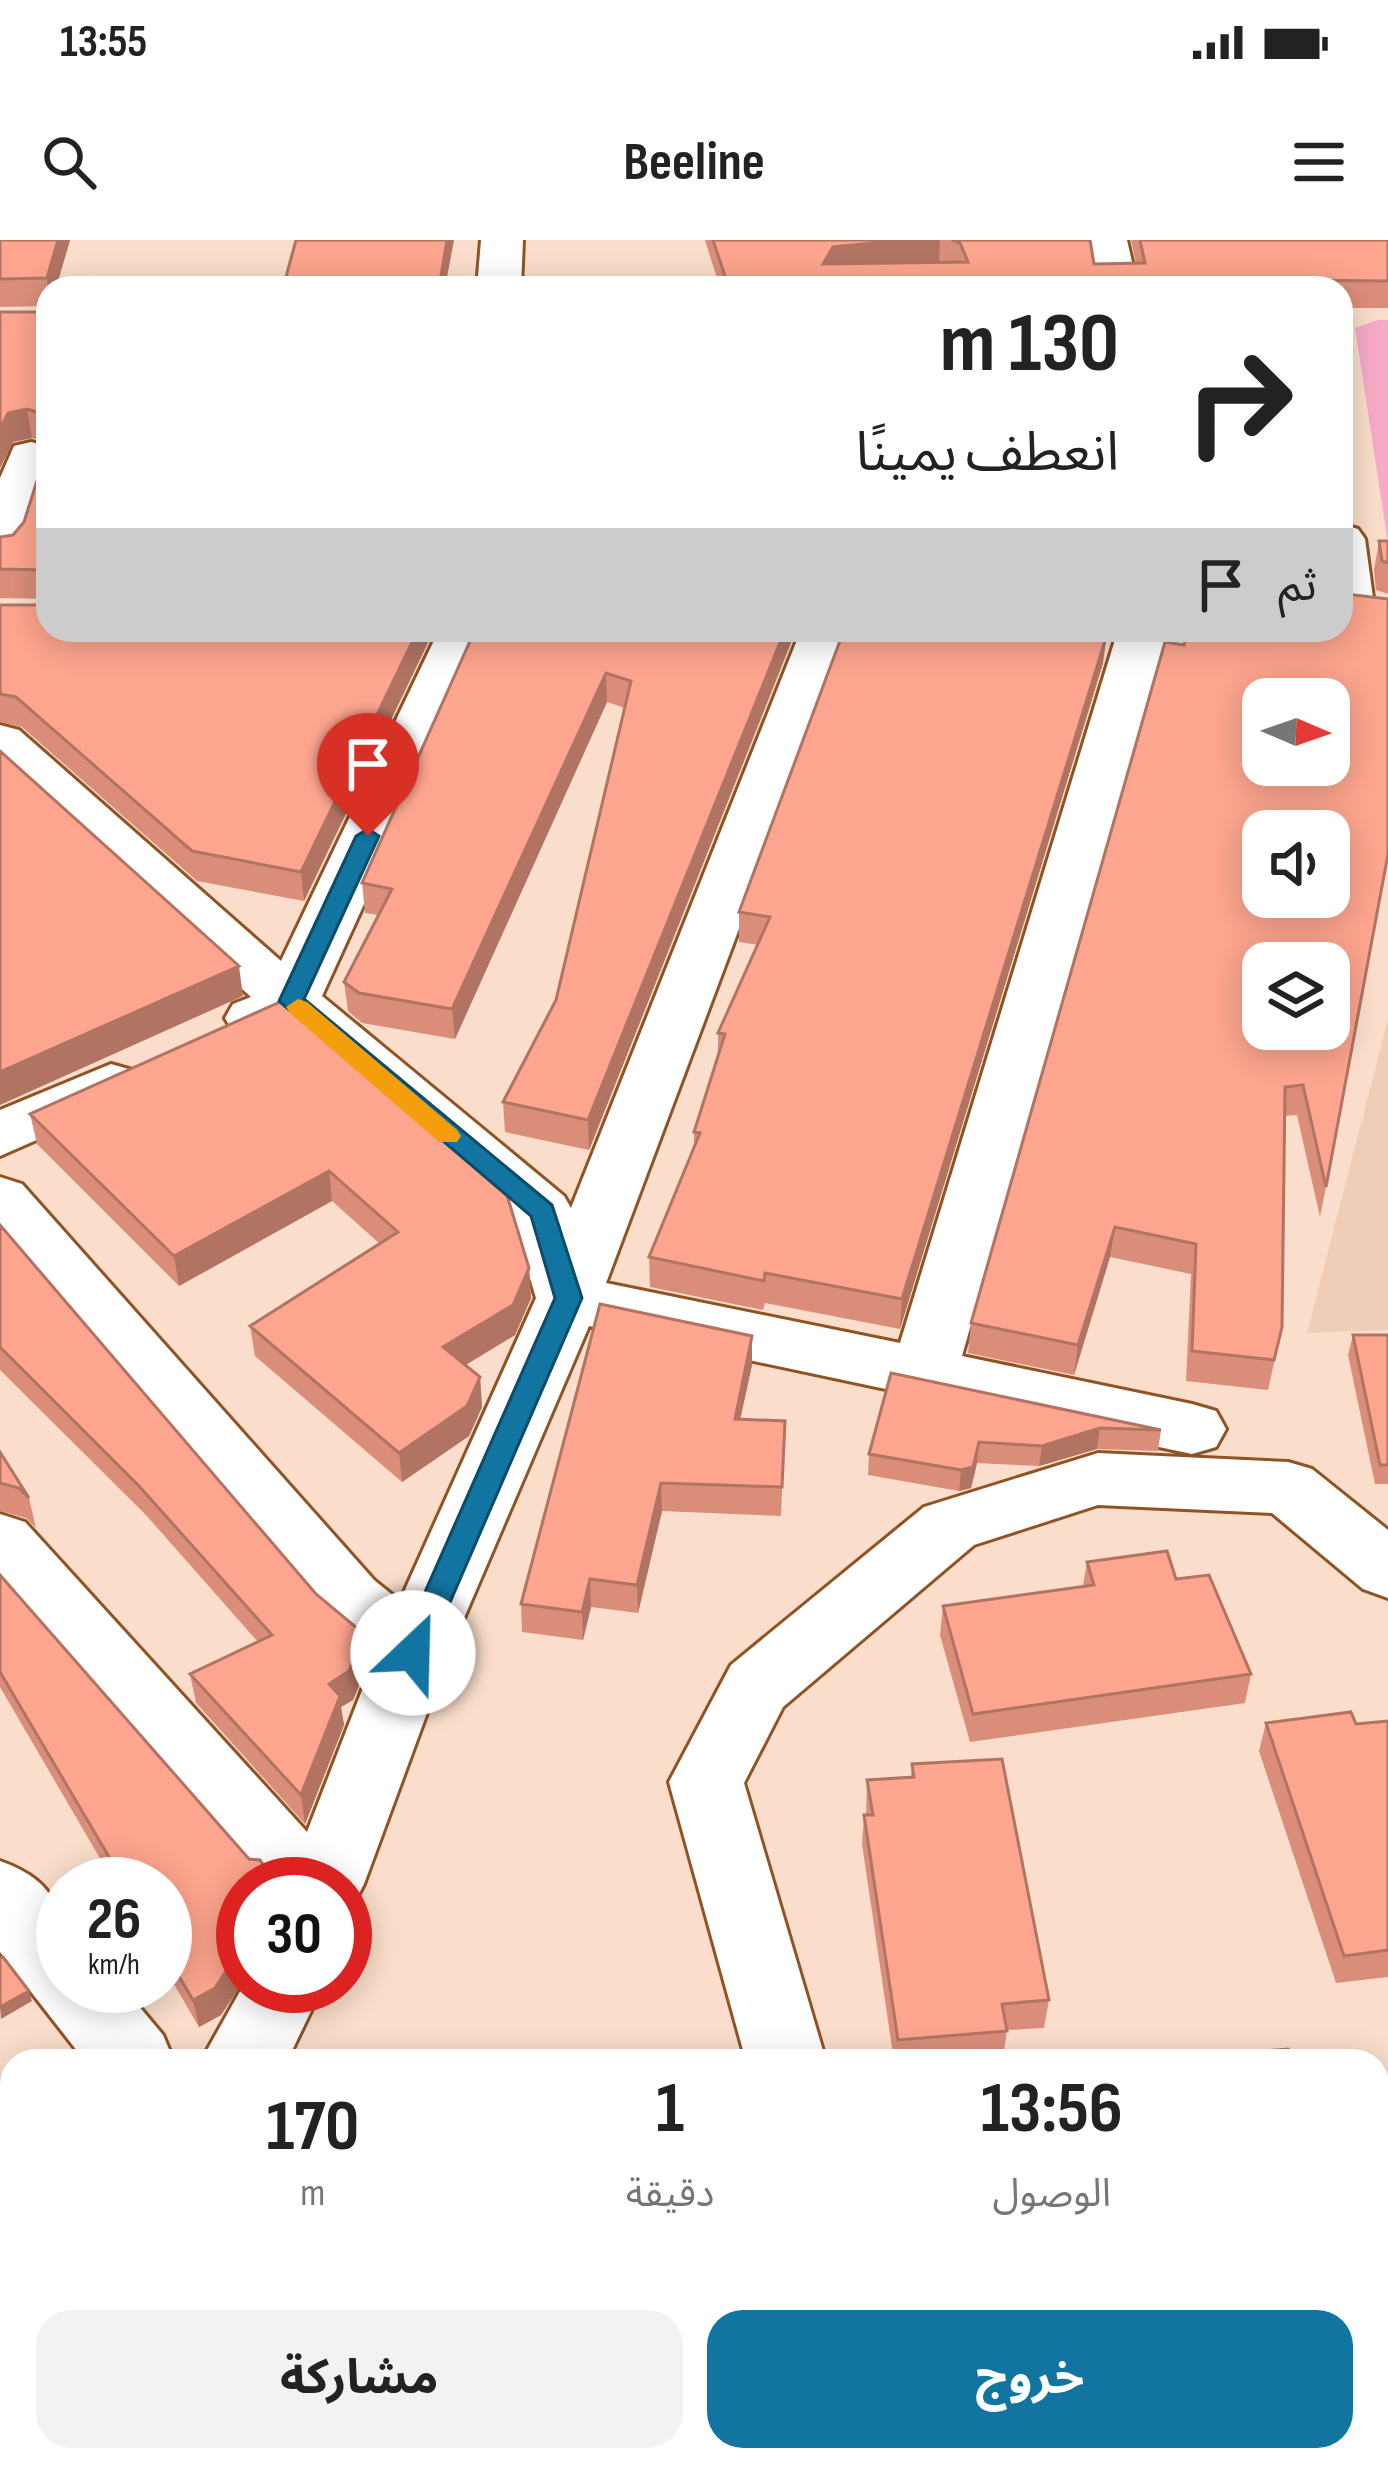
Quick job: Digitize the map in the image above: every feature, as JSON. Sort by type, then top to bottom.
[{"type":"street","points":[[500,276],[502,240]]},
{"type":"street","points":[[1106,240],[1114,276]]},
{"type":"street","points":[[0,549],[26,455]]},
{"type":"street","points":[[0,1135],[291,1001],[458,642]]},
{"type":"street","points":[[335,1857],[413,1653],[568,1298],[821,642]]},
{"type":"street","points":[[924,1373],[1139,642]]},
{"type":"street","points":[[0,741],[291,1001],[542,1212],[568,1298]]},
{"type":"street","points":[[0,1199],[350,1600],[413,1653]]},
{"type":"street","points":[[568,1298],[1192,1429]]},
{"type":"street","points":[[783,2049],[706,1782],[758,1686],[950,1526],[1099,1479],[1288,1488],[1388,1570]]},
{"type":"street","points":[[0,1540],[282,1857]]},
{"type":"street","points":[[0,1894],[36,1939]]},
{"type":"street","points":[[96,2013],[124,2049]]},
{"type":"street","points":[[249,2049],[273,2013]]},
{"type":"shaded area","points":[[1388,320],[1388,543],[1355,328]]},
{"type":"shaded area","points":[[1388,1019],[1388,1330],[1307,1333]]},
{"type":"building","points":[[0,240],[58,240],[48,276],[0,279]]},
{"type":"building","points":[[296,240],[447,240],[441,276],[286,276]]},
{"type":"building","points":[[713,240],[904,240],[833,247],[823,264],[968,262],[960,243],[952,240],[1090,240],[1094,264],[1145,263],[1140,240],[1388,240],[1388,281],[1353,281],[1353,276],[725,276]]},
{"type":"building","points":[[0,312],[36,312],[36,412],[8,413],[0,429]]},
{"type":"building","points":[[36,484],[36,570],[0,569],[0,537],[13,535],[24,522]]},
{"type":"building","points":[[1379,541],[1388,541],[1388,563],[1382,561]]},
{"type":"building","points":[[1353,595],[1388,599],[1388,854],[1326,1187],[1303,1085],[1285,1087],[1282,1327],[1274,1360],[1192,1351],[1196,1244],[1115,1227],[1078,1345],[971,1323],[1165,642],[1353,642]]},
{"type":"building","points":[[0,605],[36,605],[36,642],[412,642],[301,872],[192,851],[16,697],[0,694]]},
{"type":"building","points":[[470,642],[780,642],[588,1120],[503,1102],[556,1000],[631,681],[606,673],[452,1009],[359,993],[344,982],[392,889],[362,883]]},
{"type":"building","points":[[840,642],[1105,642],[902,1299],[765,1273],[764,1281],[649,1257],[700,1133],[694,1132],[725,1034],[718,1033],[770,917],[739,912]]},
{"type":"building","points":[[0,751],[239,966],[0,1072]]},
{"type":"building","points":[[280,1002],[507,1195],[529,1268],[513,1305],[443,1347],[480,1377],[467,1406],[399,1453],[250,1326],[398,1232],[329,1171],[174,1256],[30,1114]]},
{"type":"building","points":[[0,1225],[316,1594],[364,1634],[349,1671],[329,1684],[340,1696],[301,1795],[190,1674],[272,1635],[139,1486],[0,1347]]},
{"type":"building","points":[[600,1304],[752,1336],[735,1419],[785,1421],[782,1487],[661,1483],[637,1585],[590,1579],[582,1612],[521,1604]]},
{"type":"building","points":[[1353,1335],[1388,1335],[1388,1465],[1380,1465]]},
{"type":"building","points":[[891,1373],[1161,1430],[1100,1428],[1042,1446],[979,1442],[973,1467],[961,1470],[869,1454]]},
{"type":"building","points":[[0,1452],[29,1498],[19,1488],[0,1483]]},
{"type":"building","points":[[1167,1551],[1176,1579],[1209,1575],[1251,1674],[973,1714],[943,1606],[1094,1585],[1087,1562]]},
{"type":"building","points":[[0,1575],[247,1857],[216,1857],[215,1988],[192,1998],[192,1857],[109,1857],[0,1672]]},
{"type":"building","points":[[1351,1712],[1356,1724],[1388,1721],[1388,1950],[1344,1956],[1266,1723]]},
{"type":"building","points":[[1002,1759],[1049,2000],[1002,2004],[1007,2031],[898,2040],[864,1815],[873,1815],[867,1780],[914,1777],[912,1764]]},
{"type":"building","points":[[0,1958],[29,1991],[0,2007]]},
{"type":"slow traffic","points":[[298,1007],[448,1136]]},
{"type":"route","points":[[368,836],[291,1001],[542,1212],[568,1298],[413,1653]]}]
